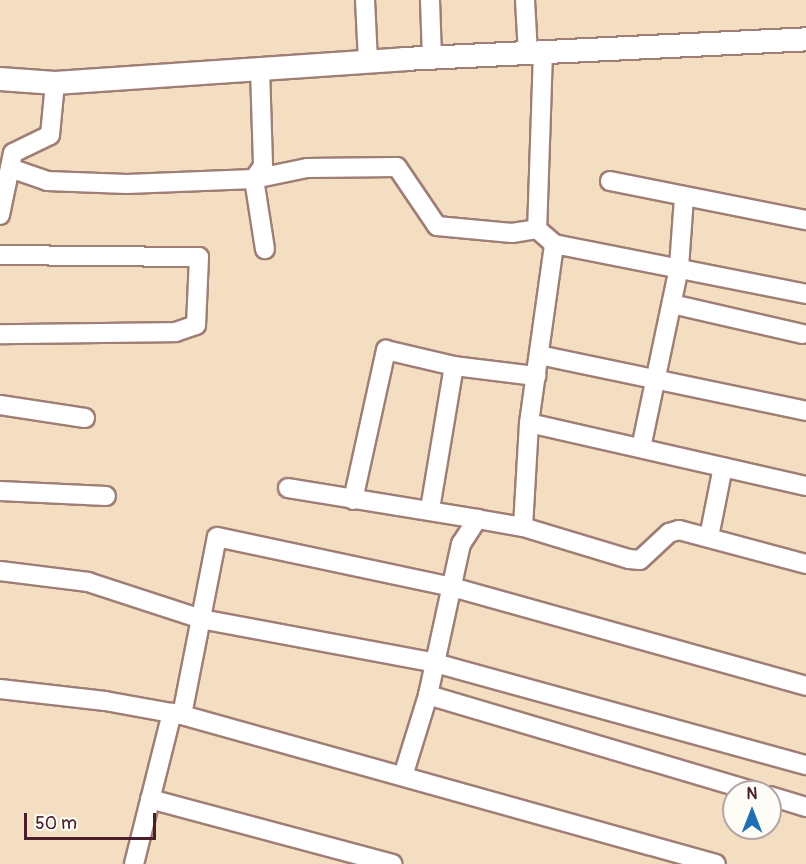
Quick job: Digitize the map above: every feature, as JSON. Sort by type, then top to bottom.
[{"type":"street","points":[[364,0],[368,62]]},
{"type":"street","points":[[430,0],[432,58]]},
{"type":"street","points":[[525,0],[536,53],[537,229]]},
{"type":"street","points":[[0,79],[55,83],[432,58],[806,39]]},
{"type":"street","points":[[260,69],[263,166],[254,179],[265,249]]},
{"type":"street","points":[[8,157],[50,135],[55,83]]},
{"type":"street","points":[[8,157],[47,181],[84,184],[254,179],[307,168],[397,167],[436,226],[512,233],[537,229],[554,243],[806,294]]},
{"type":"street","points":[[0,215],[8,157]]},
{"type":"street","points":[[610,181],[806,220]]},
{"type":"street","points":[[641,448],[679,267],[684,197]]},
{"type":"street","points":[[523,527],[529,423],[554,243]]},
{"type":"street","points":[[0,255],[199,257],[196,326],[176,332],[0,334]]},
{"type":"street","points":[[672,304],[803,334]]},
{"type":"street","points":[[353,500],[386,350],[454,366],[536,376]]},
{"type":"street","points":[[539,355],[806,411]]},
{"type":"street","points":[[430,509],[454,366]]},
{"type":"street","points":[[0,405],[85,418]]},
{"type":"street","points":[[529,423],[806,486]]},
{"type":"street","points":[[709,537],[723,467]]},
{"type":"street","points":[[288,489],[353,500],[430,509],[523,527],[640,560],[669,533],[679,531],[806,564]]},
{"type":"street","points":[[0,491],[106,496]]},
{"type":"street","points":[[403,776],[428,695],[461,544],[477,519]]},
{"type":"street","points":[[134,864],[150,799],[177,714],[201,620],[218,537],[452,587],[806,686]]},
{"type":"street","points":[[0,570],[88,582],[201,620],[435,663],[806,765]]},
{"type":"street","points":[[0,689],[105,700],[177,714],[717,864]]},
{"type":"street","points":[[428,695],[722,782]]},
{"type":"street","points":[[150,799],[392,864]]},
{"type":"street","points":[[782,800],[806,807]]}]
